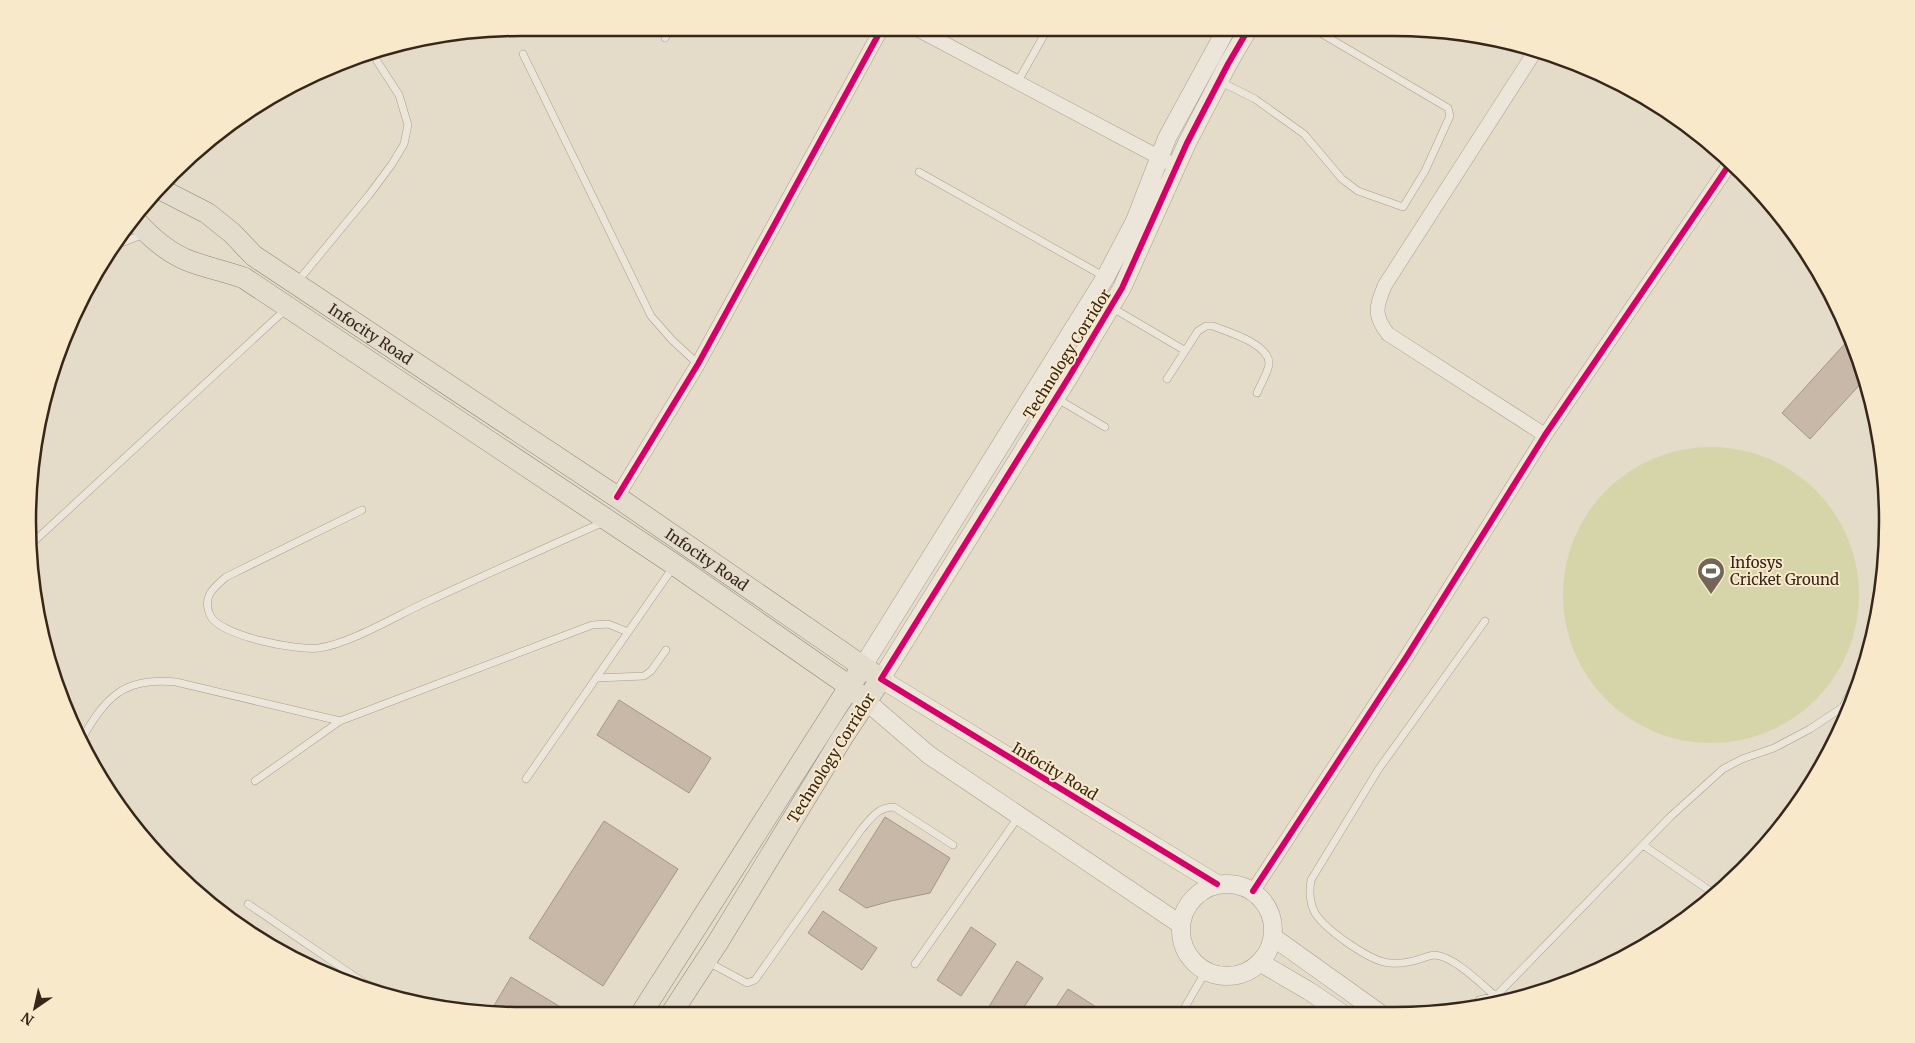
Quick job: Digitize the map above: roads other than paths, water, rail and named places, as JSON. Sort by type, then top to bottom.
[{"type":"main road","name":"Infocity Road","points":[[166,192],[207,213],[232,233],[254,256],[617,497],[881,679]]},
{"type":"main road","name":"Infocity Road","points":[[140,225],[164,247],[190,261],[244,278],[675,565],[849,686],[866,701]]},
{"type":"main road","points":[[244,278],[252,269],[254,256]]},
{"type":"main road","points":[[645,1007],[863,666]]},
{"type":"main road","name":"Technology Corridor","points":[[676,1007],[881,679]]},
{"type":"street","points":[[617,497],[698,364],[878,36]]},
{"type":"street","points":[[930,36],[1177,166]]},
{"type":"street","points":[[863,666],[1105,278],[1135,221],[1167,138],[1224,36]]},
{"type":"street","name":"Technology Corridor","points":[[881,679],[1056,398],[1122,288],[1177,166],[1219,81],[1244,36]]},
{"type":"street","points":[[1532,57],[1385,285],[1377,304],[1378,322],[1388,334],[1545,436]]},
{"type":"street","points":[[1253,891],[1407,656],[1545,436],[1726,168]]},
{"type":"street","name":"Infocity Road","points":[[881,679],[1217,884]]},
{"type":"street","name":"Infocity Road","points":[[866,701],[929,756],[1180,924]]},
{"type":"street","points":[[1229,883],[1253,891],[1269,910],[1273,922],[1273,937],[1269,951],[1249,971],[1235,976],[1224,976],[1206,971],[1192,961],[1184,949],[1180,937],[1180,924],[1184,910],[1192,898],[1203,890],[1217,884],[1229,883]]},
{"type":"street","points":[[1273,937],[1371,1007]]},
{"type":"street","points":[[1260,962],[1333,1007]]},
{"type":"lane","points":[[1017,83],[1043,36]]},
{"type":"lane","points":[[1219,81],[1254,99],[1304,134],[1342,179],[1358,191],[1403,207],[1425,171],[1450,116],[1448,108],[1326,36]]},
{"type":"lane","points":[[523,54],[651,316],[672,340],[698,364]]},
{"type":"lane","points":[[296,283],[369,195],[404,144],[408,125],[399,95],[377,61]]},
{"type":"lane","points":[[919,172],[1105,278]]},
{"type":"lane","points":[[37,539],[288,307]]},
{"type":"lane","points":[[1111,307],[1184,350]]},
{"type":"lane","points":[[1167,379],[1198,331],[1206,326],[1213,326],[1255,344],[1264,350],[1268,356],[1269,365],[1257,393]]},
{"type":"lane","points":[[1056,398],[1105,427]]},
{"type":"lane","points":[[362,510],[226,578],[210,591],[207,603],[210,617],[219,626],[243,636],[304,648],[321,648],[354,637],[522,557],[608,520]]},
{"type":"lane","points":[[526,779],[675,565]]},
{"type":"lane","points":[[1485,621],[1378,770],[1311,880],[1308,896],[1315,913],[1327,927],[1368,956],[1388,963],[1412,961],[1434,955],[1454,962],[1495,995]]},
{"type":"lane","points":[[255,781],[340,721],[592,625],[608,624],[628,632]]},
{"type":"lane","points":[[596,678],[644,676],[651,671],[666,650]]},
{"type":"lane","points":[[85,734],[106,702],[119,691],[135,683],[155,680],[176,682],[340,721]]},
{"type":"lane","points":[[1502,994],[1670,817],[1723,769],[1774,748],[1840,711]]},
{"type":"lane","points":[[706,961],[747,983],[755,980],[861,830],[877,812],[885,807],[894,807],[953,845]]},
{"type":"lane","points":[[915,964],[1019,816]]},
{"type":"lane","points":[[1643,845],[1708,890]]},
{"type":"lane","points":[[248,904],[356,977]]},
{"type":"lane","points":[[1185,1007],[1206,971]]},
{"type":"place","name":"Infosys Cricket Ground","points":[[1711,595]]}]
